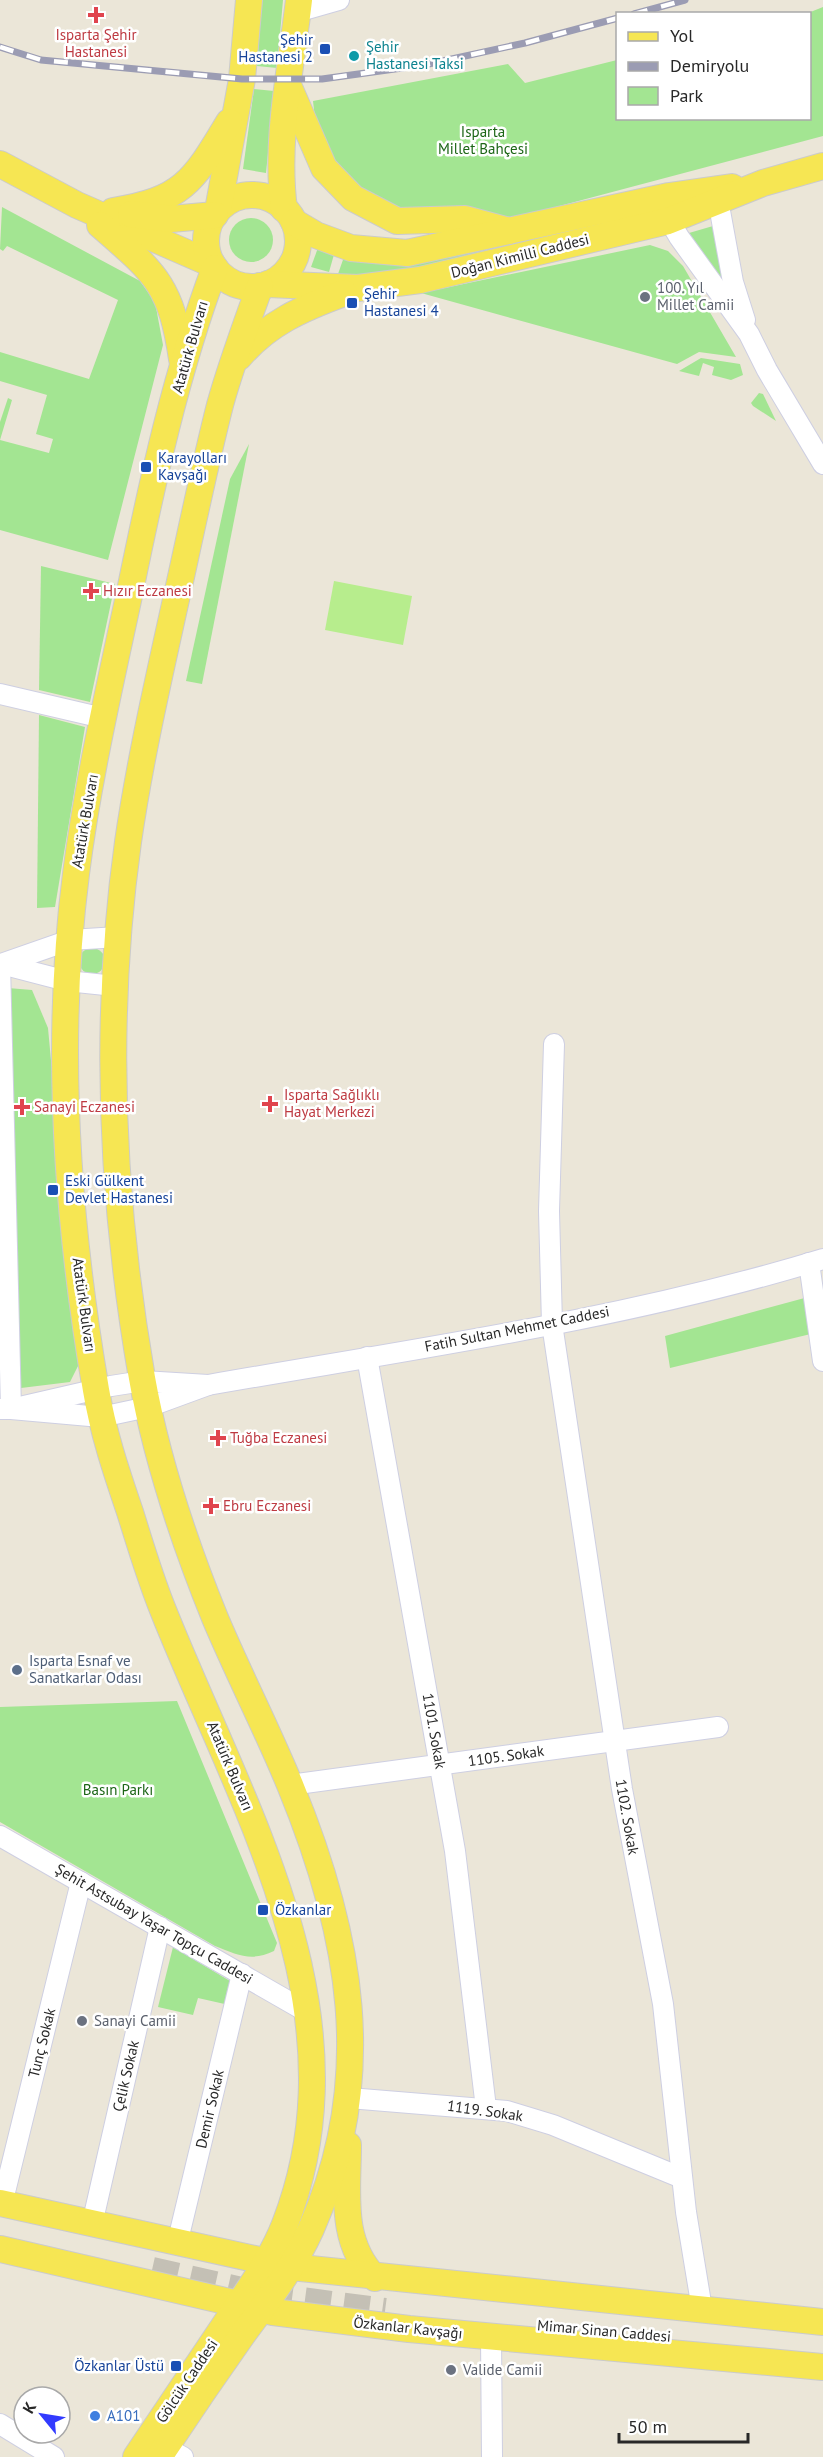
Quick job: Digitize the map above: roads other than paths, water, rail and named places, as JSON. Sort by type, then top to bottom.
[{"type":"main road","points":[[214,266],[206,245],[207,233],[217,212],[237,109],[249,0]]},
{"type":"main road","points":[[0,164],[77,205],[214,266],[231,282],[252,287],[264,285],[283,275],[295,256],[298,246],[289,215],[280,159],[298,6]]},
{"type":"main road","points":[[288,85],[324,168],[353,198],[397,221],[465,219],[511,231]]},
{"type":"main road","points":[[113,211],[158,202],[185,184],[209,156],[237,109]]},
{"type":"main road","name":"Doğan Kimilli Caddesi","points":[[264,285],[358,288],[420,280],[663,209],[823,166]]},
{"type":"main road","points":[[77,205],[166,219],[217,212],[240,197],[253,195],[266,197],[289,215]]},
{"type":"main road","points":[[77,205],[158,279],[174,315],[183,367]]},
{"type":"main road","name":"Doğan Kimilli Caddesi","points":[[289,215],[332,242],[389,253],[429,250],[511,231],[663,209]]},
{"type":"main road","name":"Atatürk Bulvarı","points":[[214,266],[183,367],[148,504],[103,718],[76,874],[67,981],[66,1110],[77,1257],[100,1417],[161,1606],[246,1803],[279,1888],[292,1936],[307,2012],[311,2039],[313,2088],[306,2150],[291,2206],[265,2263],[250,2307]]},
{"type":"main road","points":[[264,285],[232,364],[209,450],[152,709],[129,839],[115,986],[112,1104],[116,1182],[148,1407],[195,1564],[215,1618],[290,1785],[328,1890],[339,1935],[351,2031],[349,2236],[360,2261],[383,2294]]},
{"type":"main road","points":[[232,364],[257,338],[286,316],[358,288]]},
{"type":"main road","points":[[250,2307],[291,2267],[314,2223],[326,2190],[349,2098]]},
{"type":"main road","points":[[1,2208],[92,2224],[291,2267],[383,2294],[702,2309],[823,2322]]},
{"type":"main road","points":[[0,2234],[153,2263],[1,2208]]},
{"type":"main road","name":"Özkanlar Kavşağı","points":[[0,2249],[250,2307],[398,2328],[823,2367]]},
{"type":"main road","name":"Mimar Sinan Caddesi","points":[[383,2294],[823,2336]]},
{"type":"main road","name":"Mimar Sinan Caddesi","points":[[383,2294],[823,2352]]},
{"type":"main road","name":"Gölcük Caddesi","points":[[169,2454],[250,2307]]},
{"type":"main road","name":"Gölcük Caddesi","points":[[136,2457],[250,2307]]},
{"type":"street","points":[[298,6],[339,0]]},
{"type":"street","points":[[717,195],[733,282],[749,334]]},
{"type":"street","points":[[663,209],[749,334],[767,370],[823,464]]},
{"type":"street","points":[[0,694],[103,718]]},
{"type":"street","points":[[0,964],[70,940],[118,937]]},
{"type":"street","points":[[0,964],[67,981],[115,986]]},
{"type":"street","points":[[0,964],[6,1409]]},
{"type":"street","name":"1102. Sokak","points":[[554,1044],[549,1211],[552,1324],[615,1740],[663,2004],[682,2178],[702,2309]]},
{"type":"street","points":[[816,1261],[823,1361]]},
{"type":"street","name":"Fatih Sultan Mehmet Caddesi","points":[[207,1385],[552,1324],[664,1301],[816,1261]]},
{"type":"street","name":"1101. Sokak","points":[[367,1357],[440,1765],[468,1937],[486,2108]]},
{"type":"street","points":[[6,1409],[143,1381],[207,1385]]},
{"type":"street","points":[[6,1409],[100,1417],[148,1407],[207,1385]]},
{"type":"street","name":"1105. Sokak","points":[[290,1785],[718,1727]]},
{"type":"street","name":"Şehit Astsubay Yaşar Topçu Caddesi","points":[[1,1839],[81,1882],[307,2012]]},
{"type":"street","name":"Tunç Sokak","points":[[1,2208],[81,1882]]},
{"type":"street","name":"Çelik Sokak","points":[[92,2224],[160,1927]]},
{"type":"street","name":"Demir Sokak","points":[[177,2244],[242,1974]]},
{"type":"street","name":"1119. Sokak","points":[[349,2098],[486,2108],[530,2117],[682,2178]]},
{"type":"street","points":[[491,2336],[492,2457]]},
{"type":"street","points":[[0,2424],[54,2457]]},
{"type":"tunnel","points":[[152,2270],[264,2295],[385,2311]]},
{"type":"railway","points":[[641,12],[685,0]]},
{"type":"railway","points":[[0,47],[41,60],[242,79],[322,79],[424,65],[525,43],[616,19]]},
{"type":"place","name":"Isparta Şehir Hastanesi","points":[[96,15]]},
{"type":"place","name":"Şehir Hastanesi 2","points":[[325,49]]},
{"type":"place","name":"Şehir Hastanesi Taksi","points":[[354,56]]},
{"type":"place","name":"100. Yıl Millet Camii","points":[[645,297]]},
{"type":"place","name":"Şehir Hastanesi 4","points":[[352,303]]},
{"type":"place","name":"Karayolları Kavşağı","points":[[146,467]]},
{"type":"place","name":"Hızır Eczanesi","points":[[91,591]]},
{"type":"place","name":"Isparta Sağlıklı Hayat Merkezi","points":[[270,1104]]},
{"type":"place","name":"Sanayi Eczanesi","points":[[22,1107]]},
{"type":"place","name":"Eski Gülkent Devlet Hastanesi","points":[[53,1190]]},
{"type":"place","name":"Tuğba Eczanesi","points":[[218,1438]]},
{"type":"place","name":"Ebru Eczanesi","points":[[211,1506]]},
{"type":"place","name":"Isparta Esnaf ve Sanatkarlar Odası","points":[[17,1670]]},
{"type":"place","name":"Özkanlar","points":[[263,1910]]},
{"type":"place","name":"Sanayi Camii","points":[[82,2021]]},
{"type":"place","name":"Özkanlar Üstü","points":[[176,2366]]},
{"type":"place","name":"Valide Camii","points":[[451,2370]]},
{"type":"place","name":"A101","points":[[95,2416]]},
{"type":"park label","name":"Isparta Millet Bahçesi","points":[[483,140]]},
{"type":"park label","name":"Basın Parkı","points":[[118,1790]]}]
